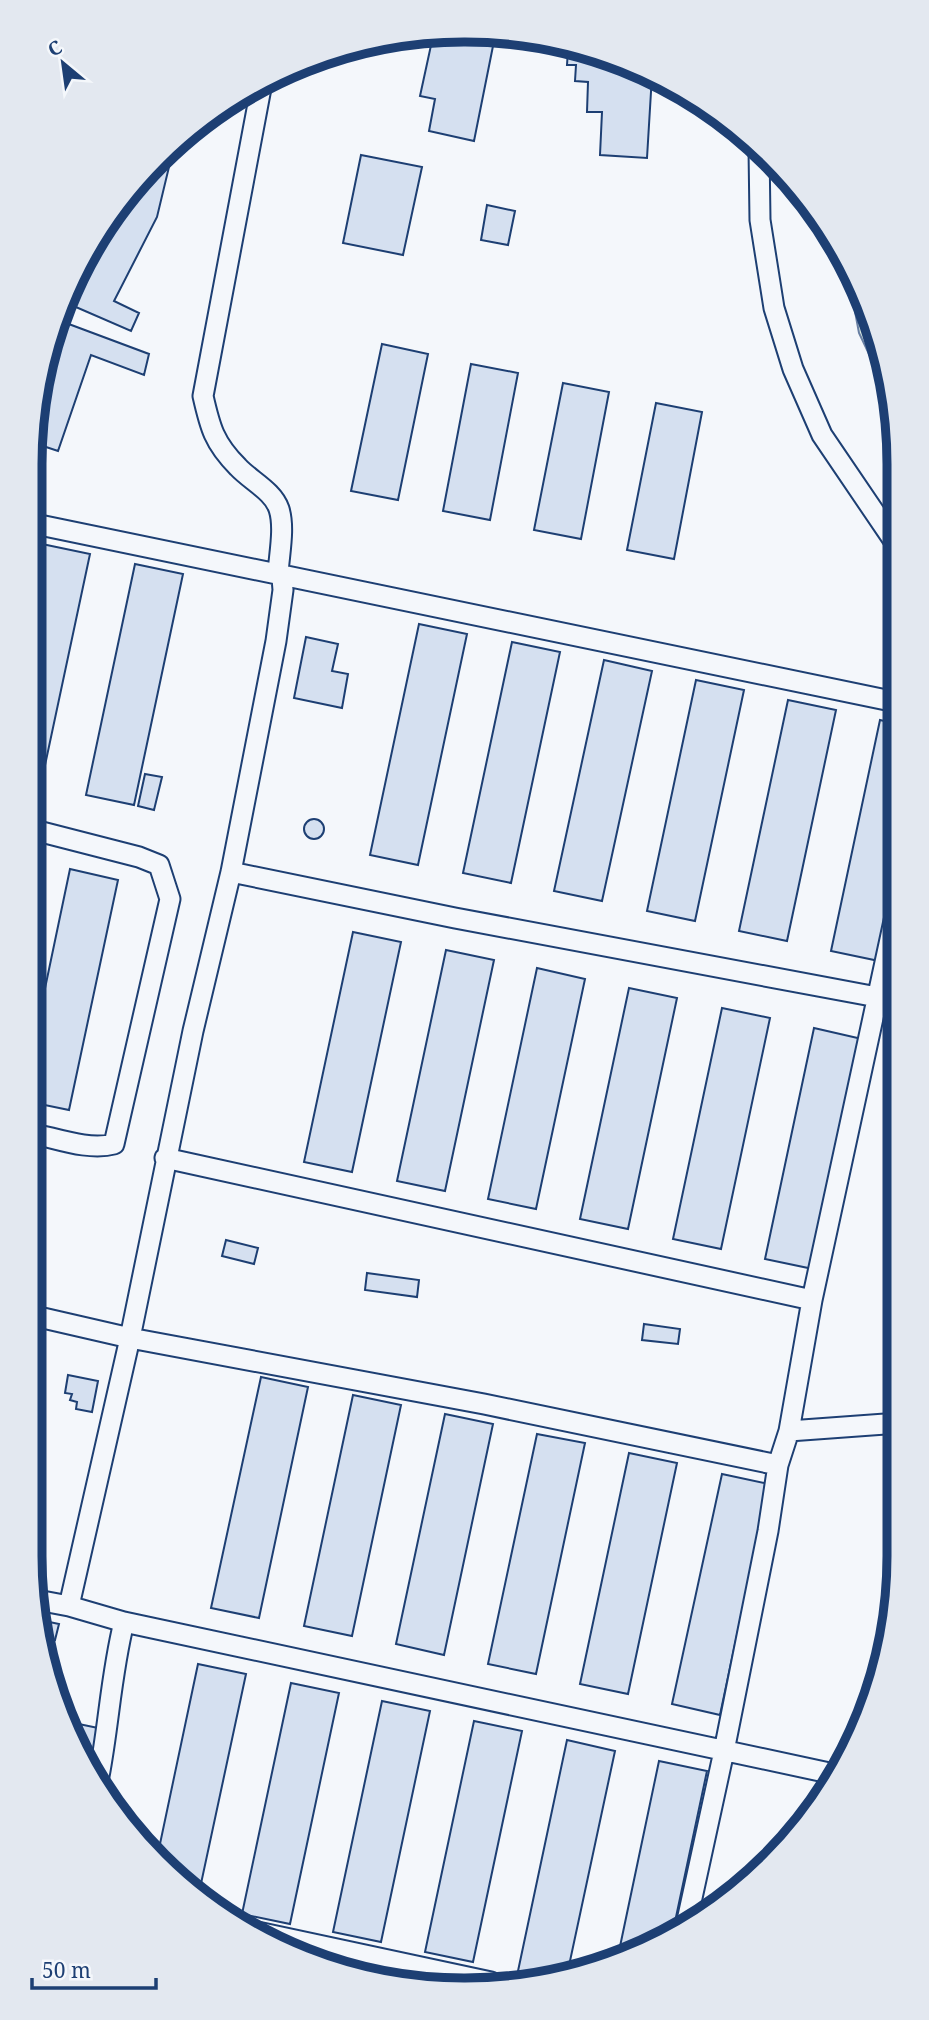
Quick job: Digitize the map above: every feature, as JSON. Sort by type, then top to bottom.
[{"type":"lane","points":[[69,1606],[130,1338],[193,1031],[231,872],[276,641],[283,590],[282,578],[278,574],[281,529],[279,510],[273,498],[237,467],[212,434],[203,396],[260,96]]},
{"type":"lane","points":[[759,162],[760,220],[774,309],[793,369],[822,435],[887,531]]},
{"type":"lane","points":[[42,525],[887,700]]},
{"type":"lane","points":[[42,833],[139,857],[159,865],[170,899],[114,1144],[92,1146],[42,1136]]},
{"type":"lane","points":[[231,872],[455,918],[877,997]]},
{"type":"lane","points":[[689,1913],[768,1531],[778,1465],[789,1431],[812,1300],[887,952]]},
{"type":"lane","points":[[165,1158],[812,1300]]},
{"type":"lane","points":[[42,1318],[130,1338],[485,1404],[778,1465]]},
{"type":"lane","points":[[789,1431],[887,1424]]},
{"type":"lane","points":[[45,1601],[124,1622],[827,1772]]},
{"type":"lane","points":[[100,1769],[106,1742],[114,1661],[124,1622]]},
{"type":"lane","points":[[287,1938],[471,1978]]},
{"type":"shaded area","points":[[852,298],[876,369],[859,333]]},
{"type":"building","points":[[494,43],[474,141],[429,131],[435,99],[420,96],[431,44]]},
{"type":"building","points":[[568,55],[574,56],[626,74],[651,86],[647,158],[600,155],[602,112],[587,112],[588,82],[575,81],[576,65],[567,65]]},
{"type":"building","points":[[361,155],[422,167],[403,255],[343,243]]},
{"type":"building","points":[[170,162],[157,217],[114,301],[139,313],[131,331],[73,306],[113,230],[129,207]]},
{"type":"building","points":[[487,205],[515,211],[508,245],[481,240]]},
{"type":"building","points":[[66,323],[149,354],[144,375],[91,355],[58,451],[43,446],[43,437],[50,382]]},
{"type":"building","points":[[382,344],[428,354],[398,500],[351,491]]},
{"type":"building","points":[[471,364],[518,373],[490,520],[443,511]]},
{"type":"building","points":[[563,383],[609,392],[581,539],[534,530]]},
{"type":"building","points":[[656,403],[702,412],[674,559],[627,550]]},
{"type":"building","points":[[42,544],[90,554],[42,779]]},
{"type":"building","points":[[135,564],[183,574],[134,805],[86,795]]},
{"type":"building","points":[[419,624],[467,634],[418,865],[370,855]]},
{"type":"building","points":[[306,637],[338,644],[332,671],[348,674],[342,708],[294,698]]},
{"type":"building","points":[[512,642],[560,652],[511,883],[463,873]]},
{"type":"building","points":[[604,660],[652,671],[602,901],[554,891]]},
{"type":"building","points":[[696,680],[744,690],[695,921],[647,911]]},
{"type":"building","points":[[788,700],[836,710],[787,941],[739,931]]},
{"type":"building","points":[[880,720],[887,722],[887,924],[879,961],[831,951]]},
{"type":"building","points":[[145,774],[162,777],[154,810],[138,806]]},
{"type":"building","points":[[314,819],[321,822],[324,829],[321,836],[314,839],[307,836],[304,829],[307,822]]},
{"type":"building","points":[[70,869],[118,880],[69,1110],[42,1104],[42,1003]]},
{"type":"building","points":[[353,932],[401,942],[352,1172],[304,1162]]},
{"type":"building","points":[[446,950],[494,960],[445,1191],[397,1181]]},
{"type":"building","points":[[537,968],[585,979],[536,1209],[488,1199]]},
{"type":"building","points":[[629,988],[677,998],[628,1229],[580,1219]]},
{"type":"building","points":[[722,1008],[770,1018],[721,1249],[673,1239]]},
{"type":"building","points":[[814,1028],[862,1039],[813,1269],[765,1259]]},
{"type":"building","points":[[226,1240],[258,1248],[254,1264],[222,1256]]},
{"type":"building","points":[[367,1273],[419,1280],[417,1297],[365,1290]]},
{"type":"building","points":[[644,1324],[680,1329],[678,1344],[642,1340]]},
{"type":"building","points":[[68,1375],[98,1381],[92,1412],[76,1409],[77,1402],[70,1400],[72,1394],[65,1393]]},
{"type":"building","points":[[261,1377],[308,1387],[259,1618],[211,1608]]},
{"type":"building","points":[[353,1395],[401,1405],[352,1636],[304,1626]]},
{"type":"building","points":[[445,1414],[493,1424],[444,1655],[396,1644]]},
{"type":"building","points":[[537,1434],[585,1443],[536,1674],[488,1664]]},
{"type":"building","points":[[629,1453],[677,1463],[628,1694],[580,1684]]},
{"type":"building","points":[[722,1474],[769,1484],[720,1715],[672,1704]]},
{"type":"building","points":[[48,1622],[59,1624],[55,1640],[50,1639]]},
{"type":"building","points":[[198,1664],[246,1674],[201,1886],[159,1847]]},
{"type":"building","points":[[291,1683],[339,1693],[290,1924],[242,1914]]},
{"type":"building","points":[[382,1701],[430,1711],[381,1942],[333,1932]]},
{"type":"building","points":[[474,1721],[522,1731],[473,1962],[425,1952]]},
{"type":"building","points":[[77,1724],[103,1729],[96,1762]]},
{"type":"building","points":[[567,1740],[615,1751],[569,1965],[527,1973],[518,1971]]},
{"type":"building","points":[[659,1761],[707,1771],[675,1921],[620,1948]]}]
